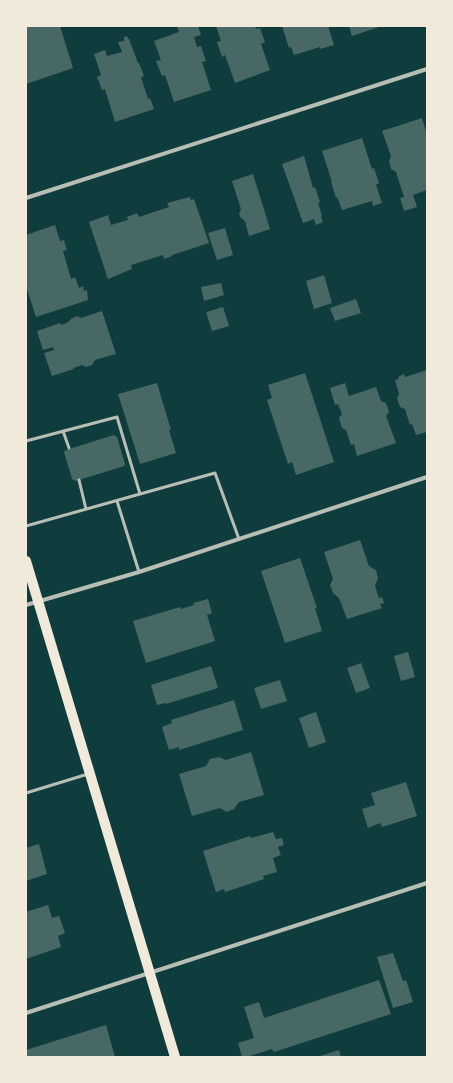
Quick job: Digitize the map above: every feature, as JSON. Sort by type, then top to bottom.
[{"type":"main road","points":[[26,561],[175,1057]]},
{"type":"street","points":[[26,198],[427,69]]},
{"type":"street","points":[[26,605],[139,572],[427,477]]},
{"type":"street","points":[[26,1013],[427,883]]},
{"type":"lane","points":[[26,441],[117,417],[140,494]]},
{"type":"lane","points":[[63,431],[69,448]]},
{"type":"lane","points":[[26,526],[117,502],[215,473],[239,539]]},
{"type":"lane","points":[[79,480],[86,509]]},
{"type":"lane","points":[[117,502],[139,572]]},
{"type":"lane","points":[[26,792],[90,774]]},
{"type":"building","points":[[26,26],[60,26],[73,68],[26,84]]},
{"type":"building","points":[[177,26],[198,26],[201,35],[194,37],[197,47],[201,46],[206,61],[202,62],[211,90],[174,102],[165,75],[162,76],[156,61],[161,60],[154,41],[179,32]]},
{"type":"building","points":[[216,26],[255,26],[256,29],[260,28],[265,42],[261,44],[270,70],[235,83],[225,55],[222,57],[217,42],[221,41]]},
{"type":"building","points":[[282,26],[328,26],[334,45],[320,49],[320,47],[294,55],[291,47],[289,48]]},
{"type":"building","points":[[349,26],[382,26],[352,36]]},
{"type":"building","points":[[127,36],[144,76],[141,77],[148,99],[150,98],[154,109],[115,122],[105,89],[102,90],[97,77],[101,75],[94,54],[105,50],[107,56],[122,52],[118,42],[124,41],[124,37]]},
{"type":"building","points":[[422,118],[427,135],[427,190],[413,195],[417,207],[404,211],[400,198],[404,197],[396,172],[391,169],[389,161],[391,156],[382,131]]},
{"type":"building","points":[[362,138],[372,169],[374,168],[379,183],[376,185],[382,203],[373,206],[372,201],[342,210],[337,197],[336,198],[322,151]]},
{"type":"building","points":[[304,156],[313,188],[315,187],[320,202],[318,203],[323,222],[316,225],[314,219],[303,223],[282,164]]},
{"type":"building","points":[[253,174],[270,229],[249,236],[245,221],[239,214],[241,209],[232,181]]},
{"type":"building","points":[[190,197],[191,200],[194,199],[209,243],[164,259],[163,255],[131,265],[132,269],[108,279],[89,222],[108,215],[111,225],[128,220],[127,217],[137,213],[139,217],[169,207],[167,203]]},
{"type":"building","points":[[55,225],[60,241],[64,240],[67,250],[63,251],[71,279],[75,277],[79,288],[83,286],[84,291],[87,290],[88,300],[36,317],[26,286],[26,235]]},
{"type":"building","points":[[225,228],[233,255],[217,260],[208,233]]},
{"type":"building","points":[[324,275],[332,303],[314,309],[306,281]]},
{"type":"building","points":[[221,283],[224,295],[204,301],[201,287]]},
{"type":"building","points":[[356,299],[361,313],[335,321],[330,308]]},
{"type":"building","points":[[223,307],[229,326],[212,331],[206,312]]},
{"type":"building","points":[[102,311],[116,354],[95,360],[92,365],[86,367],[82,365],[52,376],[44,353],[54,350],[53,347],[43,350],[37,331],[60,323],[61,325],[67,323],[77,316],[81,318]]},
{"type":"building","points":[[427,370],[427,432],[416,435],[412,424],[410,425],[405,409],[400,407],[397,398],[399,394],[395,380],[399,379],[398,377],[404,374],[405,377]]},
{"type":"building","points":[[305,373],[334,462],[296,475],[292,462],[288,464],[267,400],[272,398],[268,385]]},
{"type":"building","points":[[157,383],[176,453],[140,464],[118,394]]},
{"type":"building","points":[[345,383],[349,396],[376,387],[381,401],[386,403],[389,412],[386,416],[396,443],[357,456],[354,444],[351,445],[346,430],[342,428],[339,418],[342,414],[338,404],[335,405],[330,388]]},
{"type":"building","points":[[114,435],[117,437],[125,464],[124,466],[76,481],[72,479],[64,452],[66,450]]},
{"type":"building","points":[[360,540],[369,566],[376,570],[378,578],[375,586],[379,598],[382,597],[384,603],[380,604],[382,608],[347,619],[339,598],[333,593],[330,585],[333,579],[324,552]]},
{"type":"building","points":[[300,558],[317,608],[315,608],[322,631],[285,643],[261,571]]},
{"type":"building","points":[[208,599],[212,613],[207,615],[215,641],[146,663],[133,621],[180,607],[181,609],[194,605],[193,603]]},
{"type":"building","points":[[408,652],[415,677],[401,681],[394,656]]},
{"type":"building","points":[[361,663],[370,688],[356,693],[347,668]]},
{"type":"building","points":[[211,666],[218,688],[166,704],[157,705],[151,685]]},
{"type":"building","points":[[280,680],[287,701],[261,709],[254,688]]},
{"type":"building","points":[[234,700],[243,730],[179,750],[179,747],[169,750],[162,727],[172,723],[171,720]]},
{"type":"building","points":[[316,712],[326,742],[309,748],[299,718]]},
{"type":"building","points":[[251,752],[264,795],[239,802],[234,809],[227,812],[220,808],[192,816],[179,774],[206,766],[210,759],[219,757],[226,760]]},
{"type":"building","points":[[406,782],[417,816],[382,827],[380,823],[368,828],[362,809],[375,805],[371,793]]},
{"type":"building","points":[[273,832],[276,839],[282,838],[284,845],[278,847],[281,855],[273,858],[277,872],[263,876],[264,879],[225,892],[224,889],[216,892],[203,851],[250,836],[251,838]]},
{"type":"building","points":[[39,844],[47,874],[26,881],[26,848]]},
{"type":"building","points":[[48,905],[52,918],[59,916],[65,933],[58,936],[61,947],[26,959],[26,912]]},
{"type":"building","points":[[393,953],[403,981],[406,980],[413,1002],[393,1008],[377,957]]},
{"type":"building","points":[[379,980],[391,1014],[274,1052],[272,1049],[247,1057],[242,1057],[238,1043],[254,1038],[244,1007],[259,1002],[264,1018]]},
{"type":"building","points":[[106,1025],[115,1057],[26,1057],[26,1050]]},
{"type":"building","points":[[339,1050],[341,1057],[317,1057]]}]
